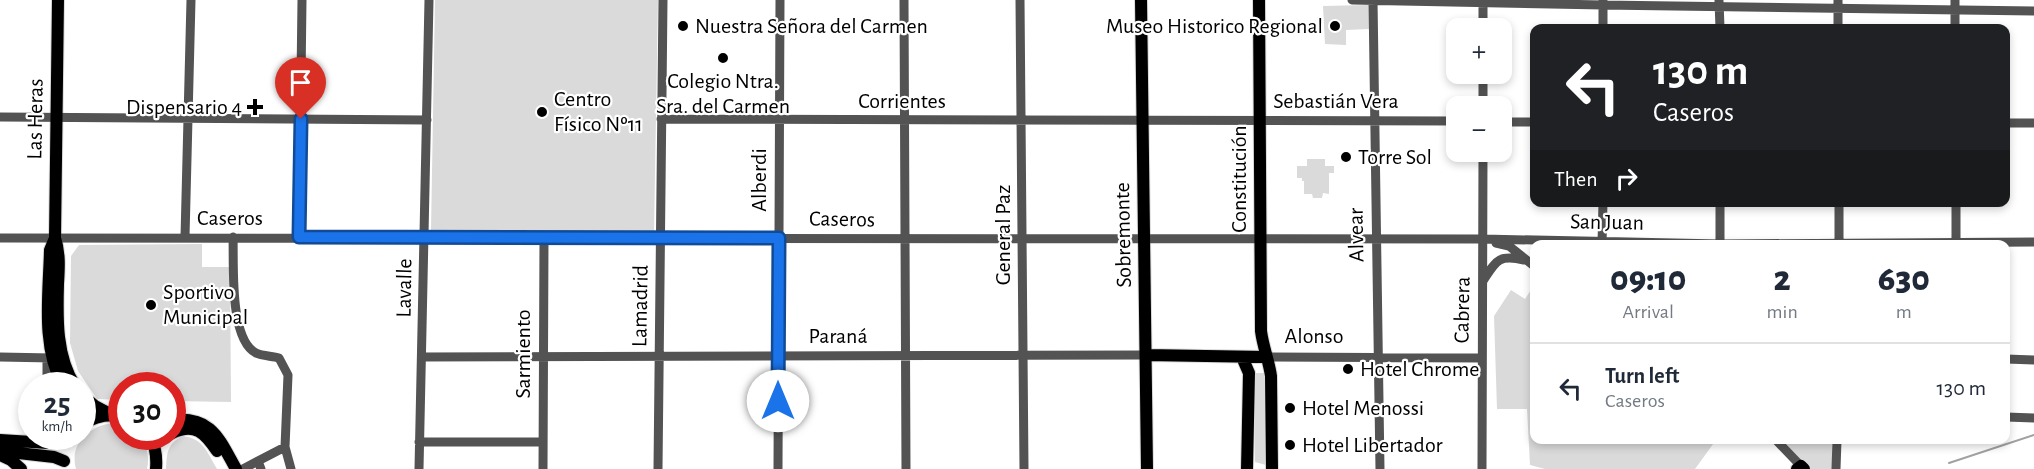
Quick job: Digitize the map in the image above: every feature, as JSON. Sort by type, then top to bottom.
[{"type":"main road","name":"Las Heras","points":[[58,0],[55,238],[59,250],[59,331],[62,357],[69,372]]},
{"type":"main road","name":"Sobremonte","points":[[1141,0],[1147,469]]},
{"type":"main road","name":"Constitución","points":[[1259,0],[1261,331],[1271,376],[1272,469]]},
{"type":"main road","name":"Las Heras","points":[[55,238],[50,250],[49,333],[50,358],[56,372]]},
{"type":"main road","name":"Alonso","points":[[1146,356],[1266,357]]},
{"type":"main road","points":[[1242,357],[1249,373],[1247,469]]},
{"type":"main road","points":[[186,420],[192,420],[210,428],[236,469]]},
{"type":"main road","points":[[186,428],[196,429],[204,434],[227,469]]},
{"type":"main road","points":[[0,440],[18,441]]},
{"type":"main road","points":[[0,453],[61,462]]},
{"type":"main road","points":[[0,453],[21,469]]},
{"type":"main road","points":[[45,469],[61,462]]},
{"type":"street","points":[[185,237],[191,0]]},
{"type":"street","points":[[299,237],[302,0]]},
{"type":"street","name":"Lavalle","points":[[418,469],[429,0]]},
{"type":"street","name":"Lamadrid","points":[[658,469],[663,0]]},
{"type":"street","name":"Alberdi","points":[[778,469],[780,0]]},
{"type":"street","points":[[904,0],[906,469]]},
{"type":"street","name":"General Paz","points":[[1020,0],[1024,469]]},
{"type":"street","points":[[1352,0],[1955,5],[2034,10]]},
{"type":"street","name":"Alvear","points":[[1372,0],[1380,469]]},
{"type":"street","points":[[1482,1],[1483,18]]},
{"type":"street","points":[[1603,3],[1603,24]]},
{"type":"street","points":[[1719,3],[1720,24]]},
{"type":"street","points":[[1838,4],[1839,24]]},
{"type":"street","points":[[1955,5],[1955,24]]},
{"type":"street","points":[[0,117],[427,120]]},
{"type":"street","name":"Corrientes","points":[[661,119],[1143,121]]},
{"type":"street","name":"Sebastián Vera","points":[[1143,121],[1446,121]]},
{"type":"street","points":[[1512,122],[1530,122]]},
{"type":"street","points":[[2010,123],[2034,123]]},
{"type":"street","name":"Cabrera","points":[[1482,469],[1483,162]]},
{"type":"street","points":[[1602,240],[1603,207]]},
{"type":"street","points":[[1720,207],[1720,240]]},
{"type":"street","points":[[1839,207],[1839,240]]},
{"type":"street","points":[[1956,207],[1956,240]]},
{"type":"street","points":[[233,237],[236,314],[240,330],[246,345],[256,354],[279,358],[288,375],[285,447],[291,469]]},
{"type":"street","name":"Caseros","points":[[0,238],[1144,239]]},
{"type":"street","name":"Sarmiento","points":[[543,469],[544,239]]},
{"type":"street","name":"San Juan","points":[[1144,239],[1530,241]]},
{"type":"street","points":[[1483,239],[1509,246],[1530,263]]},
{"type":"street","name":"San Juan","points":[[2010,242],[2034,242]]},
{"type":"street","points":[[1482,283],[1493,265],[1501,259],[1509,257],[1530,264]]},
{"type":"street","name":"Paraná","points":[[422,357],[1146,356]]},
{"type":"street","points":[[0,357],[50,358]]},
{"type":"street","name":"Alonso","points":[[1266,357],[1481,358]]},
{"type":"street","name":"Las Heras","points":[[48,372],[50,358]]},
{"type":"street","points":[[2010,359],[2034,360]]},
{"type":"street","points":[[2010,417],[2034,418]]},
{"type":"street","points":[[419,442],[542,442]]},
{"type":"street","points":[[1780,444],[1801,468]]},
{"type":"street","points":[[1836,469],[1837,444]]},
{"type":"street","points":[[243,469],[259,465],[285,447]]},
{"type":"shaded area","name":"Centro Físico Nº11","points":[[435,0],[658,0],[654,232],[431,230]]},
{"type":"shaded area","points":[[1369,5],[1369,29],[1346,30],[1346,45],[1325,44],[1323,6]]},
{"type":"shaded area","points":[[1307,159],[1325,159],[1325,166],[1334,166],[1334,173],[1329,173],[1329,194],[1323,193],[1322,198],[1313,198],[1312,194],[1304,194],[1304,181],[1302,178],[1297,178],[1297,166],[1307,166]]},
{"type":"shaded area","name":"Sportivo Municipal","points":[[202,244],[202,267],[230,267],[231,402],[186,401],[186,372],[108,372],[108,399],[97,399],[96,372],[79,372],[70,343],[71,256],[79,245]]},
{"type":"shaded area","points":[[1511,290],[1525,299],[1530,291],[1530,444],[1713,444],[1695,469],[1545,469],[1530,465],[1527,409],[1497,409],[1494,316]]},
{"type":"shaded area","points":[[1254,373],[1267,373],[1266,465],[1255,462]]},
{"type":"shaded area","points":[[108,424],[108,450],[147,450],[147,469],[76,469],[75,450],[96,450],[96,428]]},
{"type":"shaded area","points":[[186,437],[200,443],[217,469],[166,469],[169,450],[186,450]]},
{"type":"shaded area","points":[[1786,444],[1832,444],[1832,469],[1810,469]]},
{"type":"waterway","points":[[2010,443],[2034,435]]},
{"type":"waterway","points":[[1949,463],[2007,444]]},
{"type":"place","name":"Nuestra Señora del Carmen","points":[[683,26]]},
{"type":"place","name":"Museo Historico Regional","points":[[1335,26]]},
{"type":"place","name":"Colegio Ntra. Sra. del Carmen","points":[[723,58]]},
{"type":"place","name":"Dispensario 4","points":[[255,107]]},
{"type":"place","name":"Centro Físico Nº11","points":[[542,112]]},
{"type":"place","name":"Torre Sol","points":[[1346,157]]},
{"type":"place","name":"Sportivo Municipal","points":[[151,305]]},
{"type":"place","name":"Hotel Chrome","points":[[1348,369]]},
{"type":"place","name":"Hotel Menossi","points":[[1290,408]]},
{"type":"place","name":"Hotel Libertador","points":[[1290,445]]},
{"type":"route","points":[[301,119],[299,237],[779,238],[778,401]]}]
